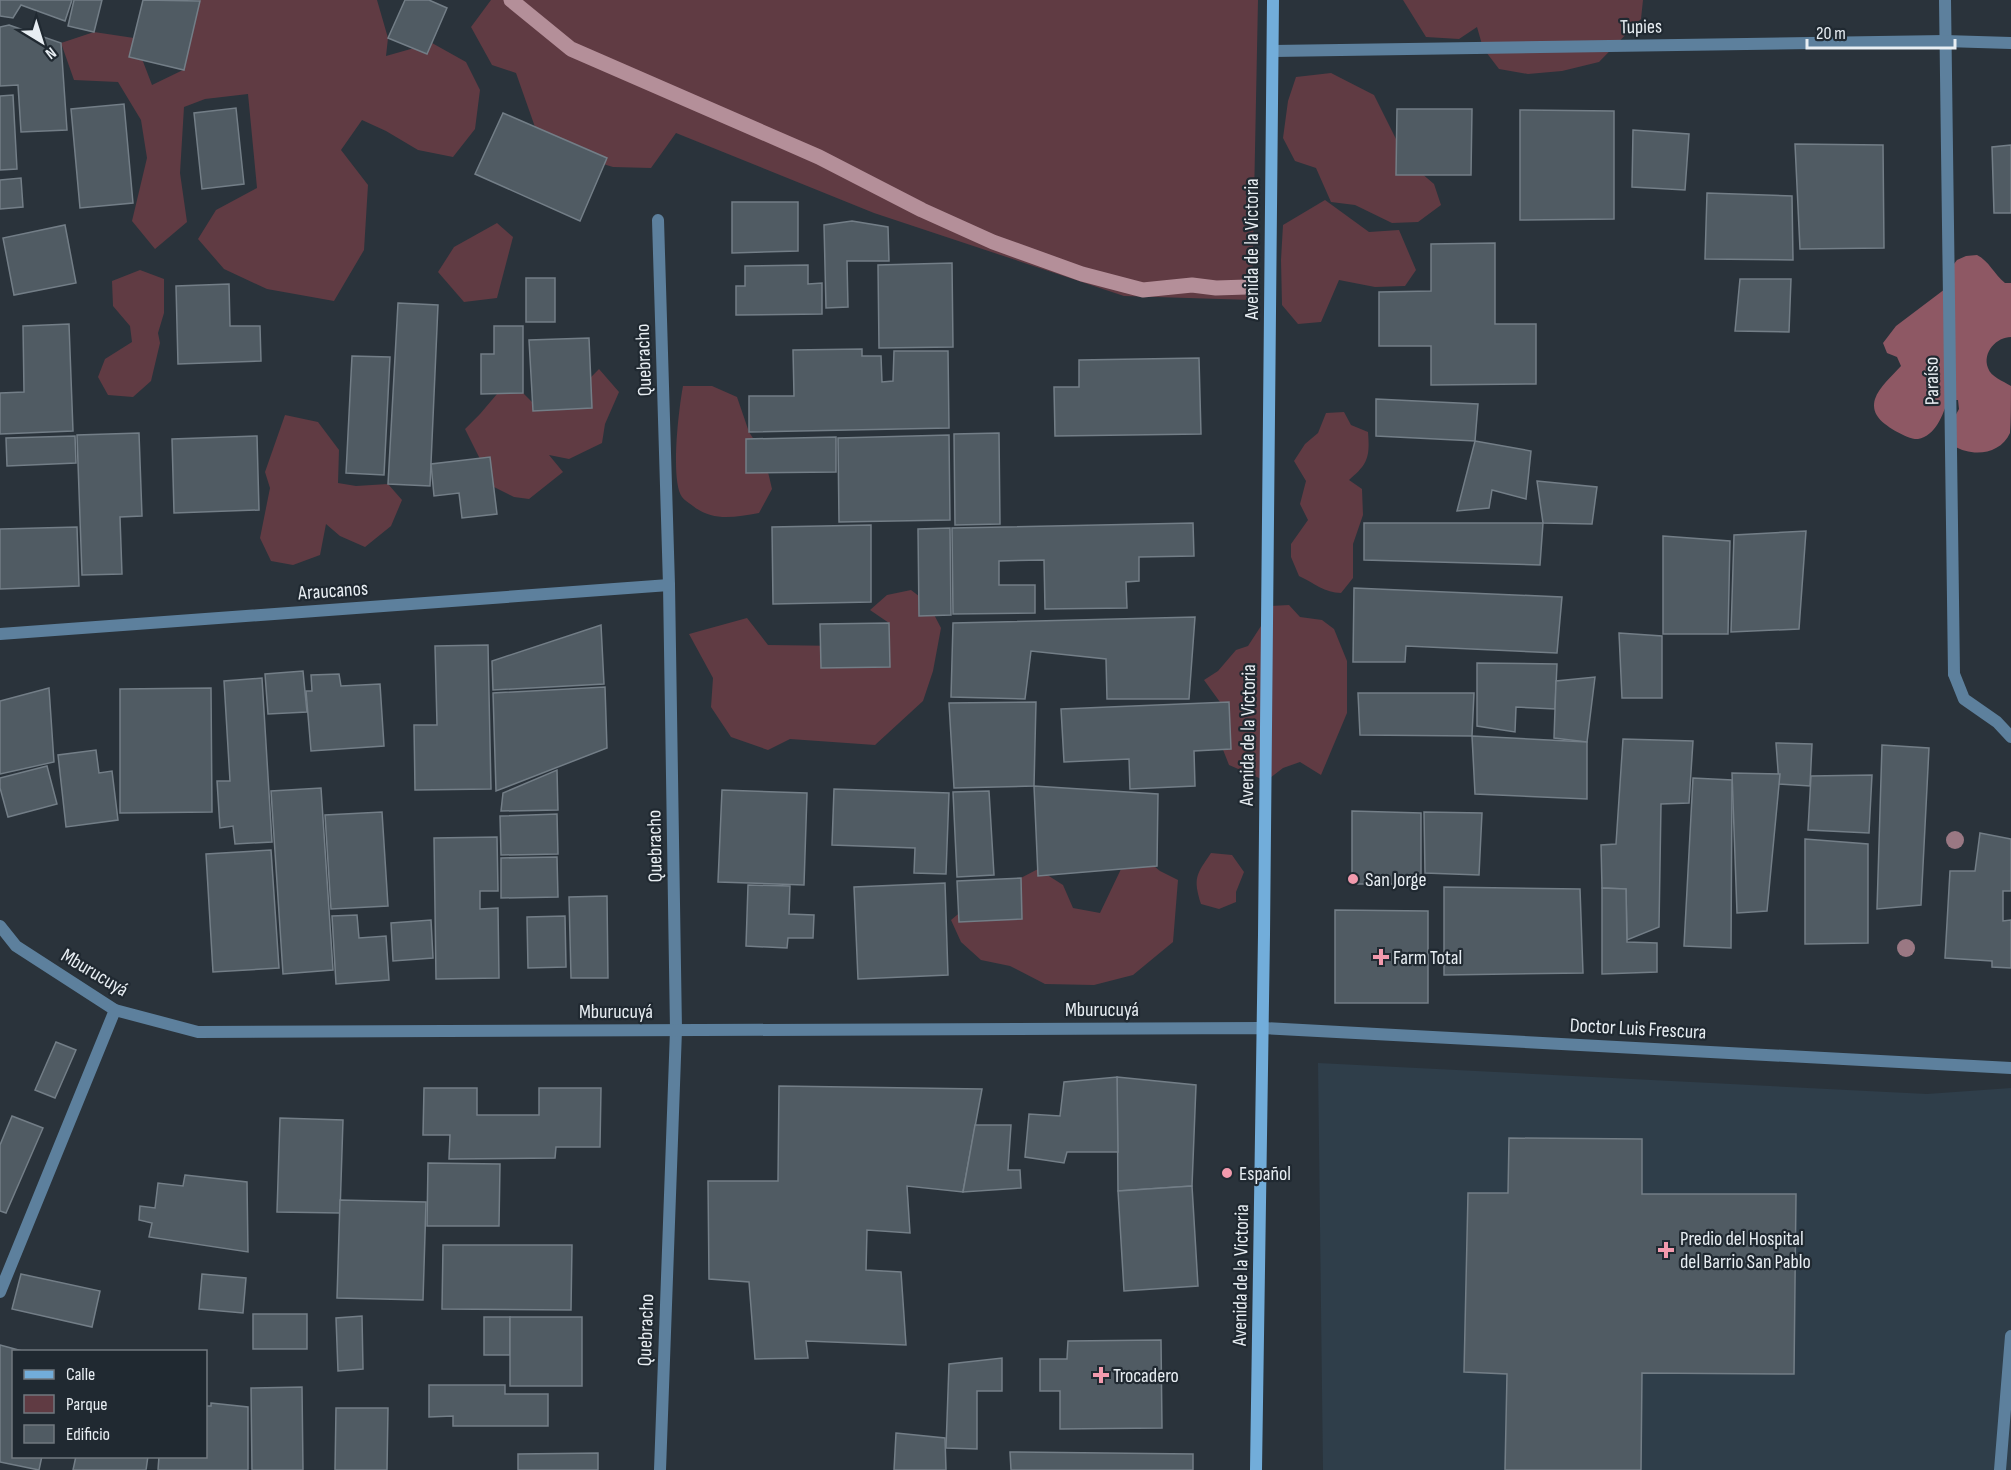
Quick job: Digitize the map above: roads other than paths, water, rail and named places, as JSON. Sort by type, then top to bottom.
[{"type":"main road","name":"Avenida de la Victoria","points":[[1256,1470],[1263,1028],[1273,0]]},
{"type":"street","name":"Paraíso","points":[[1945,0],[1954,674],[1965,699],[1997,722],[2011,736]]},
{"type":"street","name":"Tupies","points":[[1272,51],[1945,41],[2011,43]]},
{"type":"street","name":"Quebracho","points":[[658,220],[669,585],[676,1030],[660,1470]]},
{"type":"street","name":"Araucanos","points":[[0,634],[669,585]]},
{"type":"street","name":"Mburucuyá","points":[[0,926],[16,946],[115,1010],[198,1032],[1263,1028]]},
{"type":"street","points":[[0,1292],[115,1010]]},
{"type":"street","name":"Doctor Luis Frescura","points":[[1263,1028],[2011,1068]]},
{"type":"street","points":[[2000,1470],[2011,1336]]},
{"type":"waterway","points":[[511,0],[571,49],[819,157],[922,210],[993,242],[1082,274],[1143,290],[1192,285],[1216,288],[1247,287]]},
{"type":"place","name":"San Jorge","points":[[1353,879]]},
{"type":"place","name":"Farm Total","points":[[1381,957]]},
{"type":"place","name":"Español","points":[[1227,1173]]},
{"type":"place","name":"Predio del Hospital del Barrio San Pablo","points":[[1666,1250]]},
{"type":"place","name":"Trocadero","points":[[1101,1375]]}]
